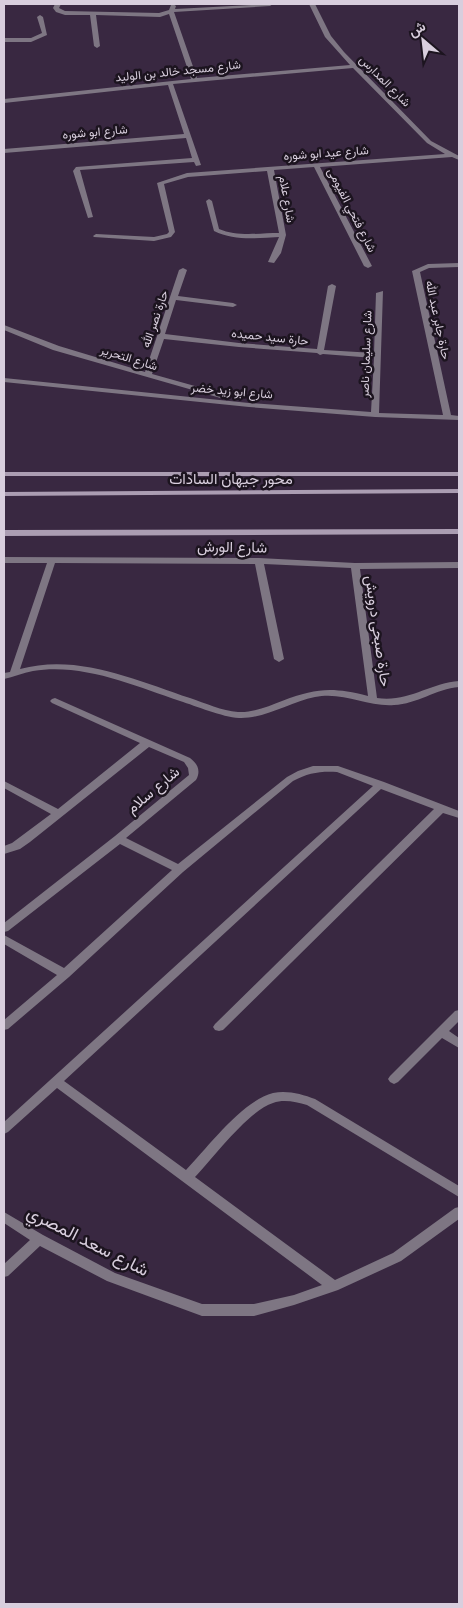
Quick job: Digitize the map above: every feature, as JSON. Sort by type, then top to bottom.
[{"type":"main road","points":[[4,474],[459,474]]},
{"type":"main road","name":"محور جيهان السادات","points":[[4,494],[459,492]]},
{"type":"main road","points":[[4,533],[459,532]]},
{"type":"street","points":[[58,4],[56,8],[58,11],[93,14],[160,15],[171,10],[270,4]]},
{"type":"street","points":[[174,4],[171,10],[195,80]]},
{"type":"street","name":"شارع المدارس","points":[[312,4],[328,37],[355,66],[429,142],[459,158]]},
{"type":"street","points":[[93,14],[97,46]]},
{"type":"street","points":[[4,40],[35,39],[43,36],[45,34],[40,17]]},
{"type":"street","name":"شارع مسجد خالد بن الوليد","points":[[4,101],[195,80],[355,66]]},
{"type":"street","points":[[170,83],[201,173]]},
{"type":"street","name":"شارع ابو شوره","points":[[4,151],[188,136]]},
{"type":"street","name":"شارع عيد ابو شوره","points":[[96,236],[154,239],[169,236],[172,232],[160,183],[165,180],[201,173],[452,155]]},
{"type":"street","points":[[90,217],[76,171],[78,168],[197,160]]},
{"type":"street","name":"شارع فتحي الفيومى","points":[[316,165],[368,266]]},
{"type":"street","name":"شارع علام","points":[[270,168],[283,235],[278,253],[272,262]]},
{"type":"street","points":[[209,201],[216,230],[220,232],[235,235],[283,235]]},
{"type":"street","name":"حارة جابر عبد الله","points":[[448,418],[416,271],[428,266],[459,265]]},
{"type":"street","name":"حارة نصر الله","points":[[148,375],[183,270]]},
{"type":"street","points":[[320,353],[332,286]]},
{"type":"street","name":"شارع سليمان ناصر","points":[[376,415],[380,294]]},
{"type":"street","points":[[174,298],[233,305]]},
{"type":"street","name":"شارع التحرير","points":[[4,327],[56,348],[250,404]]},
{"type":"street","name":"حارة سيد حميده","points":[[161,336],[320,353],[377,356]]},
{"type":"street","name":"شارع ابو زيد خضر","points":[[4,380],[376,415],[459,418]]},
{"type":"street","name":"شارع الورش","points":[[4,560],[259,561],[355,566],[459,565]]},
{"type":"street","points":[[14,672],[52,560]]},
{"type":"street","points":[[259,561],[280,659]]},
{"type":"street","name":"حارة صبحى درويش","points":[[355,566],[373,700]]},
{"type":"street","points":[[4,676],[40,667],[74,666],[238,715],[251,715],[325,692],[353,694],[373,700],[400,702],[436,687],[459,684]]},
{"type":"street","name":"شارع سلام","points":[[4,928],[119,839],[193,778],[195,770],[193,764],[55,701]]},
{"type":"street","points":[[4,850],[16,846],[148,742]]},
{"type":"street","points":[[4,1026],[65,974],[179,869],[290,779],[303,771],[320,768],[338,769],[459,815]]},
{"type":"street","points":[[4,784],[58,813]]},
{"type":"street","points":[[4,1129],[381,784]]},
{"type":"street","points":[[219,1027],[442,808]]},
{"type":"street","points":[[119,839],[179,869]]},
{"type":"street","points":[[4,939],[65,974]]},
{"type":"street","points":[[394,1079],[459,1014]]},
{"type":"street","points":[[441,1032],[459,1044]]},
{"type":"street","points":[[56,1081],[334,1286]]},
{"type":"street","points":[[186,1178],[255,1107],[271,1098],[291,1096],[311,1102],[459,1192]]},
{"type":"street","name":"شارع سعد المصري","points":[[4,1217],[40,1239],[111,1277],[202,1310],[254,1310],[294,1300],[334,1286],[398,1257],[459,1212]]},
{"type":"street","points":[[4,1272],[40,1239]]}]
